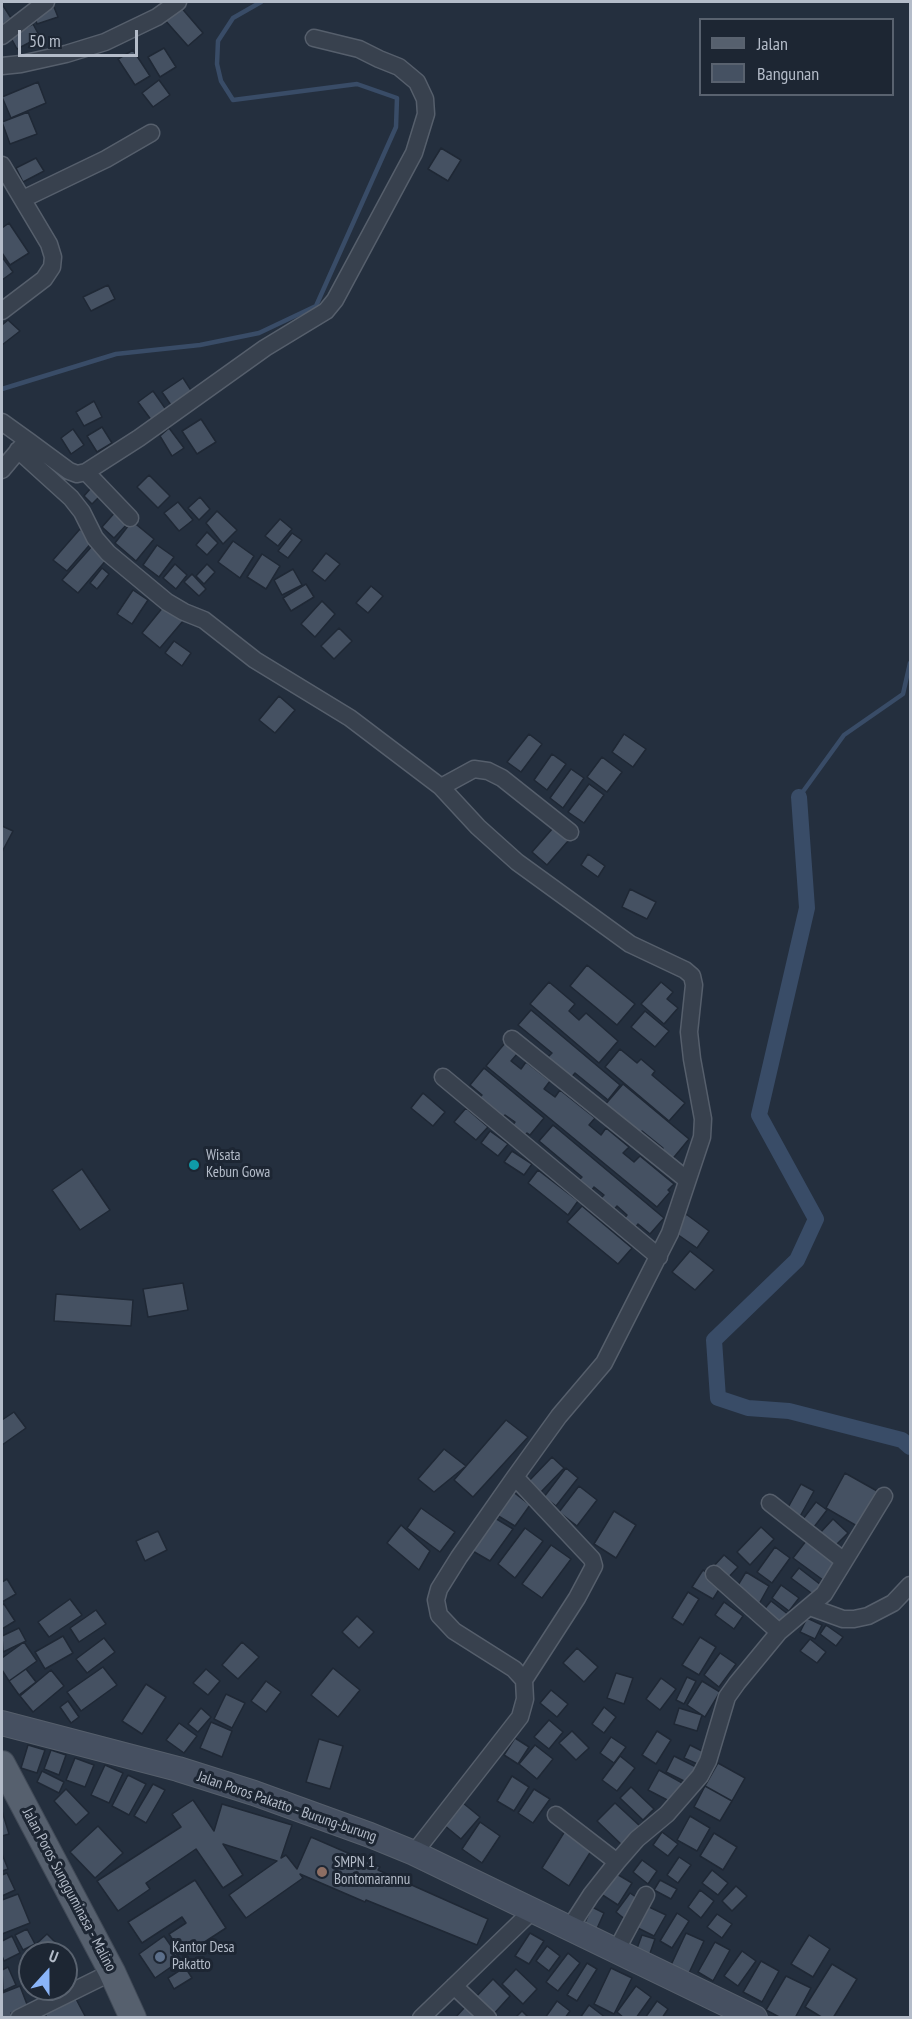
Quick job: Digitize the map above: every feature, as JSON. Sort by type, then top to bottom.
[{"type":"main road","name":"Jalan Poros Pakatto - Burung-burung","points":[[2,1723],[116,1752],[243,1790],[322,1817],[414,1853],[755,2018]]},
{"type":"main road","name":"Jalan Poros Sungguminasa - Malino","points":[[2,1764],[134,2018]]},
{"type":"street","points":[[2,36],[46,2]]},
{"type":"street","points":[[2,66],[66,54],[105,42],[157,17],[172,3]]},
{"type":"street","points":[[91,478],[139,438],[265,348],[326,311],[335,300],[360,256],[414,153],[426,114],[424,99],[417,82],[399,67],[359,49],[314,38]]},
{"type":"street","points":[[23,199],[106,159],[152,133]]},
{"type":"street","points":[[2,165],[49,244],[53,257],[52,267],[44,279],[2,311]]},
{"type":"street","points":[[2,422],[71,498],[82,512],[95,538],[108,553],[144,584],[167,602],[204,620],[255,660],[350,718],[441,787],[478,827],[517,862],[630,944],[685,970],[692,976],[694,985],[689,1032],[703,1119],[702,1137],[670,1233],[604,1364],[560,1416],[515,1477],[449,1573],[439,1589],[436,1600],[440,1615],[454,1631],[514,1669],[524,1680]]},
{"type":"street","points":[[22,445],[69,471],[91,478],[130,518]]},
{"type":"street","points":[[2,470],[22,445]]},
{"type":"street","points":[[441,787],[474,768],[488,771],[502,778],[570,832]]},
{"type":"street","points":[[512,1039],[687,1180]]},
{"type":"street","points":[[443,1077],[659,1257]]},
{"type":"street","points":[[414,1853],[520,1717],[525,1699],[524,1680],[577,1598],[594,1566],[591,1559],[515,1477]]},
{"type":"street","points":[[569,1929],[591,1895],[617,1862],[637,1839],[667,1814],[700,1776],[708,1761],[727,1697],[779,1632],[824,1594],[884,1496]]},
{"type":"street","points":[[770,1503],[844,1561]]},
{"type":"street","points":[[714,1574],[779,1632]]},
{"type":"street","points":[[810,1607],[843,1619],[854,1619],[868,1616],[893,1603],[910,1586]]},
{"type":"street","points":[[556,1815],[617,1862]]},
{"type":"street","points":[[616,1952],[646,1896]]},
{"type":"street","points":[[420,2018],[532,1911]]},
{"type":"street","points":[[19,2018],[112,1972]]},
{"type":"street","points":[[454,1986],[488,2018]]},
{"type":"building","points":[[2,4],[11,18],[2,25]]},
{"type":"building","points":[[179,5],[203,33],[188,46],[164,19]]},
{"type":"building","points":[[54,7],[58,17],[37,24],[34,14]]},
{"type":"building","points":[[33,24],[40,37],[17,49],[10,36]]},
{"type":"building","points":[[164,48],[176,67],[160,77],[148,57]]},
{"type":"building","points":[[133,50],[150,76],[135,85],[118,59]]},
{"type":"building","points":[[159,80],[170,95],[153,107],[142,93]]},
{"type":"building","points":[[38,82],[46,103],[11,118],[2,97]]},
{"type":"building","points":[[28,112],[37,134],[10,144],[2,122]]},
{"type":"building","points":[[441,148],[461,160],[448,181],[428,169]]},
{"type":"building","points":[[36,158],[44,171],[23,182],[16,168]]},
{"type":"building","points":[[9,223],[29,253],[10,265],[2,253],[2,228]]},
{"type":"building","points":[[2,257],[13,272],[2,280]]},
{"type":"building","points":[[108,285],[115,299],[91,311],[83,297]]},
{"type":"building","points":[[8,320],[20,331],[2,345],[2,325]]},
{"type":"building","points":[[183,378],[194,395],[173,408],[162,392]]},
{"type":"building","points":[[153,391],[167,411],[152,421],[138,402]]},
{"type":"building","points":[[94,401],[102,417],[84,426],[76,412]]},
{"type":"building","points":[[201,419],[216,442],[197,454],[182,431]]},
{"type":"building","points":[[102,427],[112,443],[97,452],[87,436]]},
{"type":"building","points":[[169,428],[184,448],[172,456],[160,436]]},
{"type":"building","points":[[73,429],[84,445],[71,454],[61,438]]},
{"type":"building","points":[[149,475],[170,496],[158,508],[137,487]]},
{"type":"building","points":[[91,488],[100,496],[92,504],[84,496]]},
{"type":"building","points":[[200,497],[210,509],[199,520],[188,508]]},
{"type":"building","points":[[178,502],[193,520],[179,531],[164,513]]},
{"type":"building","points":[[117,510],[130,521],[114,538],[102,527]]},
{"type":"building","points":[[217,511],[237,530],[223,544],[206,523]]},
{"type":"building","points":[[280,519],[292,529],[278,546],[265,536]]},
{"type":"building","points":[[132,521],[154,539],[136,561],[115,543]]},
{"type":"building","points":[[80,529],[93,541],[67,571],[53,560]]},
{"type":"building","points":[[207,532],[218,543],[207,555],[196,545]]},
{"type":"building","points":[[292,533],[302,540],[288,558],[278,551]]},
{"type":"building","points":[[233,541],[254,556],[240,578],[218,562]]},
{"type":"building","points":[[93,545],[108,558],[78,593],[62,580]]},
{"type":"building","points":[[157,545],[174,557],[159,577],[143,565]]},
{"type":"building","points":[[326,553],[340,564],[325,581],[312,571]]},
{"type":"building","points":[[262,554],[280,566],[266,589],[247,577]]},
{"type":"building","points":[[175,564],[187,575],[176,589],[163,578]]},
{"type":"building","points":[[207,564],[215,572],[204,584],[196,576]]},
{"type":"building","points":[[102,568],[109,574],[97,589],[90,583]]},
{"type":"building","points":[[293,569],[302,585],[282,595],[274,580]]},
{"type":"building","points":[[192,574],[206,589],[199,596],[184,582]]},
{"type":"building","points":[[306,584],[314,597],[291,611],[283,598]]},
{"type":"building","points":[[371,586],[383,596],[368,613],[356,603]]},
{"type":"building","points":[[133,590],[148,600],[132,624],[117,614]]},
{"type":"building","points":[[322,601],[335,614],[315,637],[301,624]]},
{"type":"building","points":[[164,606],[183,621],[160,648],[142,633]]},
{"type":"building","points":[[339,628],[352,641],[334,659],[321,646]]},
{"type":"building","points":[[174,641],[191,653],[182,666],[165,653]]},
{"type":"building","points":[[279,696],[295,710],[275,733],[259,720]]},
{"type":"building","points":[[529,734],[542,744],[521,772],[507,762]]},
{"type":"building","points":[[624,734],[646,749],[633,767],[612,752]]},
{"type":"building","points":[[552,754],[566,764],[547,790],[534,780]]},
{"type":"building","points":[[602,757],[622,772],[607,792],[587,777]]},
{"type":"building","points":[[571,769],[584,778],[563,808],[550,798]]},
{"type":"building","points":[[589,784],[604,795],[584,823],[568,812]]},
{"type":"building","points":[[2,826],[13,831],[2,852]]},
{"type":"building","points":[[553,828],[568,841],[547,865],[532,852]]},
{"type":"building","points":[[588,854],[605,866],[598,877],[581,865]]},
{"type":"building","points":[[630,889],[656,902],[647,919],[622,907]]},
{"type":"building","points":[[587,965],[635,1004],[617,1025],[570,986]]},
{"type":"building","points":[[549,982],[575,1004],[569,1011],[579,1020],[586,1013],[618,1041],[599,1063],[530,1004]]},
{"type":"building","points":[[661,982],[673,992],[667,999],[678,1008],[664,1024],[641,1004]]},
{"type":"building","points":[[531,1010],[620,1085],[608,1100],[575,1073],[570,1079],[546,1059],[552,1053],[518,1025]]},
{"type":"building","points":[[645,1011],[669,1031],[655,1047],[631,1027]]},
{"type":"building","points":[[505,1043],[518,1053],[511,1061],[521,1069],[526,1062],[550,1081],[544,1089],[555,1097],[560,1090],[595,1118],[589,1125],[601,1135],[606,1128],[629,1147],[623,1153],[634,1162],[640,1156],[674,1184],[657,1207],[486,1066]]},
{"type":"building","points":[[620,1049],[637,1063],[641,1059],[655,1071],[652,1075],[685,1103],[669,1121],[605,1067]]},
{"type":"building","points":[[484,1068],[544,1118],[530,1135],[527,1133],[523,1137],[511,1127],[515,1122],[505,1115],[501,1119],[478,1099],[482,1095],[470,1085]]},
{"type":"building","points":[[623,1084],[689,1139],[670,1162],[659,1154],[663,1148],[642,1131],[638,1136],[603,1107]]},
{"type":"building","points":[[423,1093],[445,1112],[433,1126],[411,1108]]},
{"type":"building","points":[[466,1108],[488,1127],[476,1140],[454,1122]]},
{"type":"building","points":[[553,1125],[664,1218],[650,1234],[638,1224],[634,1230],[623,1220],[627,1215],[617,1206],[612,1212],[598,1201],[604,1195],[594,1187],[590,1193],[577,1182],[582,1177],[539,1141]]},
{"type":"building","points":[[490,1131],[508,1144],[498,1156],[481,1143]]},
{"type":"building","points":[[512,1151],[532,1164],[524,1175],[504,1162]]},
{"type":"building","points":[[82,1169],[110,1210],[80,1230],[52,1190]]},
{"type":"building","points":[[538,1170],[578,1201],[568,1215],[528,1183]]},
{"type":"building","points":[[582,1206],[632,1248],[618,1264],[567,1222]]},
{"type":"building","points":[[686,1214],[709,1231],[697,1248],[674,1232]]},
{"type":"building","points":[[690,1251],[714,1270],[695,1290],[672,1272]]},
{"type":"building","points":[[183,1283],[188,1310],[148,1317],[143,1289]]},
{"type":"building","points":[[56,1294],[133,1300],[131,1326],[54,1321]]},
{"type":"building","points":[[14,1412],[26,1428],[2,1445],[2,1420]]},
{"type":"building","points":[[506,1420],[528,1437],[473,1497],[454,1480]]},
{"type":"building","points":[[444,1449],[466,1466],[434,1492],[418,1479]]},
{"type":"building","points":[[552,1457],[564,1468],[539,1494],[527,1483]]},
{"type":"building","points":[[566,1468],[578,1478],[556,1506],[544,1497]]},
{"type":"building","points":[[845,1473],[877,1491],[857,1526],[826,1508]]},
{"type":"building","points":[[801,1484],[814,1491],[798,1520],[785,1513]]},
{"type":"building","points":[[579,1486],[597,1500],[577,1526],[559,1512]]},
{"type":"building","points":[[512,1491],[530,1505],[515,1526],[495,1514]]},
{"type":"building","points":[[816,1502],[827,1510],[811,1531],[800,1523]]},
{"type":"building","points":[[421,1508],[455,1532],[440,1552],[407,1528]]},
{"type":"building","points":[[614,1511],[636,1525],[616,1558],[594,1544]]},
{"type":"building","points":[[495,1518],[513,1529],[490,1561],[471,1550]]},
{"type":"building","points":[[833,1519],[848,1533],[834,1547],[820,1533]]},
{"type":"building","points":[[401,1525],[430,1551],[419,1570],[387,1543]]},
{"type":"building","points":[[761,1527],[774,1539],[750,1565],[737,1552]]},
{"type":"building","points":[[525,1528],[543,1541],[515,1578],[498,1564]]},
{"type":"building","points":[[158,1531],[167,1550],[145,1561],[136,1541]]},
{"type":"building","points":[[806,1541],[835,1564],[823,1580],[793,1558]]},
{"type":"building","points":[[551,1545],[571,1559],[542,1598],[522,1584]]},
{"type":"building","points":[[775,1547],[790,1558],[772,1583],[757,1572]]},
{"type":"building","points":[[724,1555],[738,1567],[725,1581],[712,1568]]},
{"type":"building","points":[[799,1568],[821,1585],[814,1595],[791,1578]]},
{"type":"building","points":[[703,1570],[723,1583],[713,1599],[692,1587]]},
{"type":"building","points":[[746,1572],[769,1586],[759,1604],[735,1590]]},
{"type":"building","points":[[7,1579],[16,1594],[2,1602],[2,1582]]},
{"type":"building","points":[[781,1585],[799,1598],[789,1611],[772,1598]]},
{"type":"building","points":[[688,1592],[699,1599],[683,1625],[672,1618]]},
{"type":"building","points":[[70,1599],[82,1615],[49,1637],[38,1622]]},
{"type":"building","points":[[771,1601],[789,1615],[781,1626],[762,1612]]},
{"type":"building","points":[[724,1602],[743,1616],[734,1629],[715,1615]]},
{"type":"building","points":[[4,1604],[15,1621],[2,1629],[2,1605]]},
{"type":"building","points":[[96,1610],[106,1624],[79,1642],[70,1628]]},
{"type":"building","points":[[357,1616],[374,1632],[359,1648],[342,1632]]},
{"type":"building","points":[[807,1618],[822,1625],[815,1639],[800,1632]]},
{"type":"building","points":[[826,1625],[843,1637],[836,1646],[820,1634]]},
{"type":"building","points":[[19,1628],[26,1641],[3,1652],[2,1636]]},
{"type":"building","points":[[63,1636],[73,1653],[45,1669],[35,1652]]},
{"type":"building","points":[[700,1637],[716,1647],[699,1675],[682,1665]]},
{"type":"building","points":[[104,1638],[115,1652],[87,1673],[76,1659]]},
{"type":"building","points":[[810,1639],[826,1652],[817,1663],[800,1651]]},
{"type":"building","points":[[24,1642],[37,1661],[9,1681],[2,1670],[2,1658]]},
{"type":"building","points":[[242,1642],[259,1657],[238,1679],[222,1665]]},
{"type":"building","points":[[577,1648],[598,1667],[584,1682],[563,1663]]},
{"type":"building","points":[[720,1653],[736,1664],[719,1687],[704,1675]]},
{"type":"building","points":[[103,1667],[117,1685],[81,1711],[67,1692]]},
{"type":"building","points":[[333,1668],[360,1690],[338,1717],[311,1695]]},
{"type":"building","points":[[26,1669],[36,1682],[19,1695],[9,1681]]},
{"type":"building","points":[[206,1669],[220,1681],[208,1695],[193,1683]]},
{"type":"building","points":[[51,1670],[64,1686],[33,1712],[20,1696]]},
{"type":"building","points":[[616,1673],[633,1678],[624,1704],[607,1698]]},
{"type":"building","points":[[687,1677],[696,1681],[684,1704],[676,1700]]},
{"type":"building","points":[[661,1678],[676,1689],[660,1710],[646,1699]]},
{"type":"building","points":[[266,1681],[281,1692],[266,1712],[251,1701]]},
{"type":"building","points":[[702,1681],[720,1692],[705,1717],[687,1705]]},
{"type":"building","points":[[146,1684],[166,1697],[142,1734],[122,1721]]},
{"type":"building","points":[[551,1690],[568,1704],[557,1717],[540,1703]]},
{"type":"building","points":[[226,1694],[245,1703],[232,1728],[214,1719]]},
{"type":"building","points":[[68,1701],[79,1717],[71,1723],[60,1707]]},
{"type":"building","points":[[604,1707],[616,1717],[604,1733],[592,1724]]},
{"type":"building","points":[[201,1708],[211,1717],[198,1732],[188,1724]]},
{"type":"building","points":[[679,1708],[702,1715],[697,1731],[674,1724]]},
{"type":"building","points":[[549,1720],[563,1732],[549,1749],[534,1737]]},
{"type":"building","points":[[211,1722],[232,1731],[222,1757],[200,1748]]},
{"type":"building","points":[[179,1723],[197,1736],[184,1753],[166,1740]]},
{"type":"building","points":[[572,1731],[589,1748],[576,1760],[559,1743]]},
{"type":"building","points":[[657,1731],[671,1740],[656,1764],[642,1755]]},
{"type":"building","points":[[611,1737],[626,1747],[614,1763],[600,1753]]},
{"type":"building","points":[[515,1738],[529,1747],[518,1764],[504,1755]]},
{"type":"building","points":[[319,1739],[343,1746],[330,1789],[306,1782]]},
{"type":"building","points":[[28,1745],[45,1750],[37,1773],[21,1768]]},
{"type":"building","points":[[535,1745],[553,1759],[537,1779],[519,1764]]},
{"type":"building","points":[[690,1745],[708,1754],[702,1766],[684,1758]]},
{"type":"building","points":[[51,1750],[66,1755],[59,1775],[44,1769]]},
{"type":"building","points":[[620,1756],[635,1768],[617,1791],[602,1780]]},
{"type":"building","points":[[674,1756],[698,1768],[690,1784],[666,1772]]},
{"type":"building","points":[[75,1758],[94,1765],[85,1787],[66,1780]]},
{"type":"building","points":[[718,1763],[745,1778],[732,1801],[705,1786]]},
{"type":"building","points":[[105,1765],[123,1773],[109,1803],[91,1795]]},
{"type":"building","points":[[659,1770],[684,1784],[673,1803],[648,1790]]},
{"type":"building","points":[[42,1771],[64,1782],[59,1793],[37,1782]]},
{"type":"building","points":[[128,1775],[146,1784],[129,1815],[112,1806]]},
{"type":"building","points":[[512,1776],[529,1787],[514,1811],[497,1801]]},
{"type":"building","points":[[153,1784],[165,1790],[146,1823],[134,1816]]},
{"type":"building","points":[[705,1786],[732,1801],[720,1821],[694,1807]]},
{"type":"building","points":[[631,1787],[654,1809],[643,1820],[620,1798]]},
{"type":"building","points":[[66,1789],[89,1813],[76,1825],[54,1801]]},
{"type":"building","points":[[534,1789],[550,1799],[533,1823],[518,1813]]},
{"type":"building","name":"SMPN 1 Bontomarannu","points":[[193,1800],[214,1831],[222,1804],[292,1825],[281,1858],[286,1855],[297,1869],[311,1837],[488,1919],[477,1945],[300,1874],[303,1878],[246,1918],[229,1895],[277,1861],[223,1844],[243,1875],[223,1888],[196,1849],[146,1883],[150,1889],[118,1911],[97,1881],[181,1827],[172,1814]]},
{"type":"building","points":[[463,1803],[480,1817],[461,1839],[444,1825]]},
{"type":"building","points":[[615,1803],[641,1827],[623,1846],[597,1821]]},
{"type":"building","points":[[2,1811],[9,1834],[2,1836]]},
{"type":"building","points":[[690,1816],[710,1828],[697,1851],[677,1840]]},
{"type":"building","points":[[480,1822],[500,1836],[482,1863],[462,1849]]},
{"type":"building","points":[[98,1826],[123,1853],[95,1878],[70,1852]]},
{"type":"building","points":[[565,1831],[593,1848],[569,1886],[542,1868]]},
{"type":"building","points":[[662,1832],[678,1844],[668,1856],[653,1845]]},
{"type":"building","points":[[714,1833],[737,1847],[723,1870],[700,1856]]},
{"type":"building","points":[[2,1854],[8,1869],[2,1871]]},
{"type":"building","points":[[679,1857],[691,1865],[678,1883],[667,1875]]},
{"type":"building","points":[[642,1860],[657,1871],[648,1884],[633,1872]]},
{"type":"building","points":[[712,1870],[728,1883],[718,1895],[702,1883]]},
{"type":"building","points":[[7,1873],[15,1890],[2,1896],[2,1875]]},
{"type":"building","points":[[615,1873],[632,1883],[618,1905],[601,1894]]},
{"type":"building","points":[[195,1880],[226,1928],[183,1956],[169,1934],[186,1923],[182,1917],[142,1943],[128,1922]]},
{"type":"building","points":[[660,1880],[677,1889],[671,1899],[654,1890]]},
{"type":"building","points":[[736,1886],[747,1896],[732,1911],[722,1901]]},
{"type":"building","points":[[700,1890],[714,1901],[701,1918],[688,1907]]},
{"type":"building","points":[[630,1893],[646,1904],[631,1924],[616,1912]]},
{"type":"building","points":[[18,1894],[30,1923],[2,1934],[2,1900]]},
{"type":"building","points":[[647,1906],[666,1915],[654,1936],[636,1927]]},
{"type":"building","points":[[592,1907],[604,1913],[595,1933],[583,1927]]},
{"type":"building","points":[[677,1913],[689,1921],[672,1948],[660,1941]]},
{"type":"building","points":[[717,1914],[732,1924],[722,1938],[707,1927]]},
{"type":"building","points":[[27,1929],[33,1941],[18,1941],[15,1935]]},
{"type":"building","points":[[530,1933],[544,1941],[529,1964],[515,1956]]},
{"type":"building","points":[[686,1933],[704,1941],[689,1973],[671,1965]]},
{"type":"building","points":[[47,1934],[54,1941],[39,1941]]},
{"type":"building","points":[[642,1935],[655,1939],[649,1956],[636,1951]]},
{"type":"building","points":[[809,1935],[830,1949],[813,1977],[791,1964]]},
{"type":"building","points":[[12,1936],[18,1954],[4,1961],[2,1941]]},
{"type":"building","name":"Kantor Desa Pakatto","points":[[164,1936],[181,1960],[155,1978],[139,1954]]},
{"type":"building","points":[[715,1942],[730,1950],[713,1981],[698,1972]]},
{"type":"building","points":[[547,1946],[560,1956],[549,1971],[536,1961]]},
{"type":"building","points":[[742,1951],[756,1961],[738,1986],[724,1976]]},
{"type":"building","points":[[568,1953],[580,1963],[558,1991],[546,1982]]},
{"type":"building","points":[[761,1961],[779,1971],[762,2002],[743,1992]]},
{"type":"building","points":[[587,1963],[597,1969],[577,2001],[567,1995]]},
{"type":"building","points":[[832,1964],[857,1979],[833,2018],[823,2018],[805,2007]]},
{"type":"building","points":[[8,1967],[16,1985],[3,1991],[2,1970]]},
{"type":"building","points":[[185,1967],[192,1978],[174,1989],[168,1978]]},
{"type":"building","points":[[611,1968],[632,1978],[614,2014],[594,2004]]},
{"type":"building","points":[[516,1969],[537,1989],[523,2004],[502,1984]]},
{"type":"building","points":[[786,1976],[811,1988],[795,2018],[781,2018],[766,2010]]},
{"type":"building","points":[[493,1979],[510,1996],[491,2017],[473,2000]]},
{"type":"building","points":[[636,1986],[651,1997],[636,2018],[624,2018],[617,2012]]},
{"type":"building","points":[[18,1987],[18,2001],[26,2001],[28,2007],[11,2013],[13,2018],[2,2018],[2,1993]]},
{"type":"building","points":[[68,2001],[77,2001],[86,2018],[47,2018],[45,2013]]},
{"type":"building","points":[[557,2001],[570,2011],[565,2018],[545,2018]]},
{"type":"building","points":[[657,2001],[668,2009],[662,2018],[645,2018]]},
{"type":"building","points":[[589,2005],[606,2018],[580,2018]]},
{"type":"building","points":[[465,2007],[476,2018],[455,2018]]},
{"type":"building","points":[[522,2011],[529,2018],[515,2018]]},
{"type":"waterway","points":[[2,389],[116,354],[200,345],[259,333],[316,306],[396,127],[397,98],[357,84],[233,100],[221,81],[217,64],[218,41],[233,18],[261,2]]},
{"type":"waterway","points":[[799,797],[844,735],[903,694],[910,663]]},
{"type":"waterway","points":[[799,797],[807,908],[759,1115],[816,1219],[797,1260],[714,1340],[718,1398],[748,1408],[789,1411],[902,1440],[910,1447]]},
{"type":"place","name":"Wisata Kebun Gowa","points":[[194,1165]]},
{"type":"place","name":"SMPN 1 Bontomarannu","points":[[322,1872]]},
{"type":"place","name":"Kantor Desa Pakatto","points":[[160,1957]]}]
